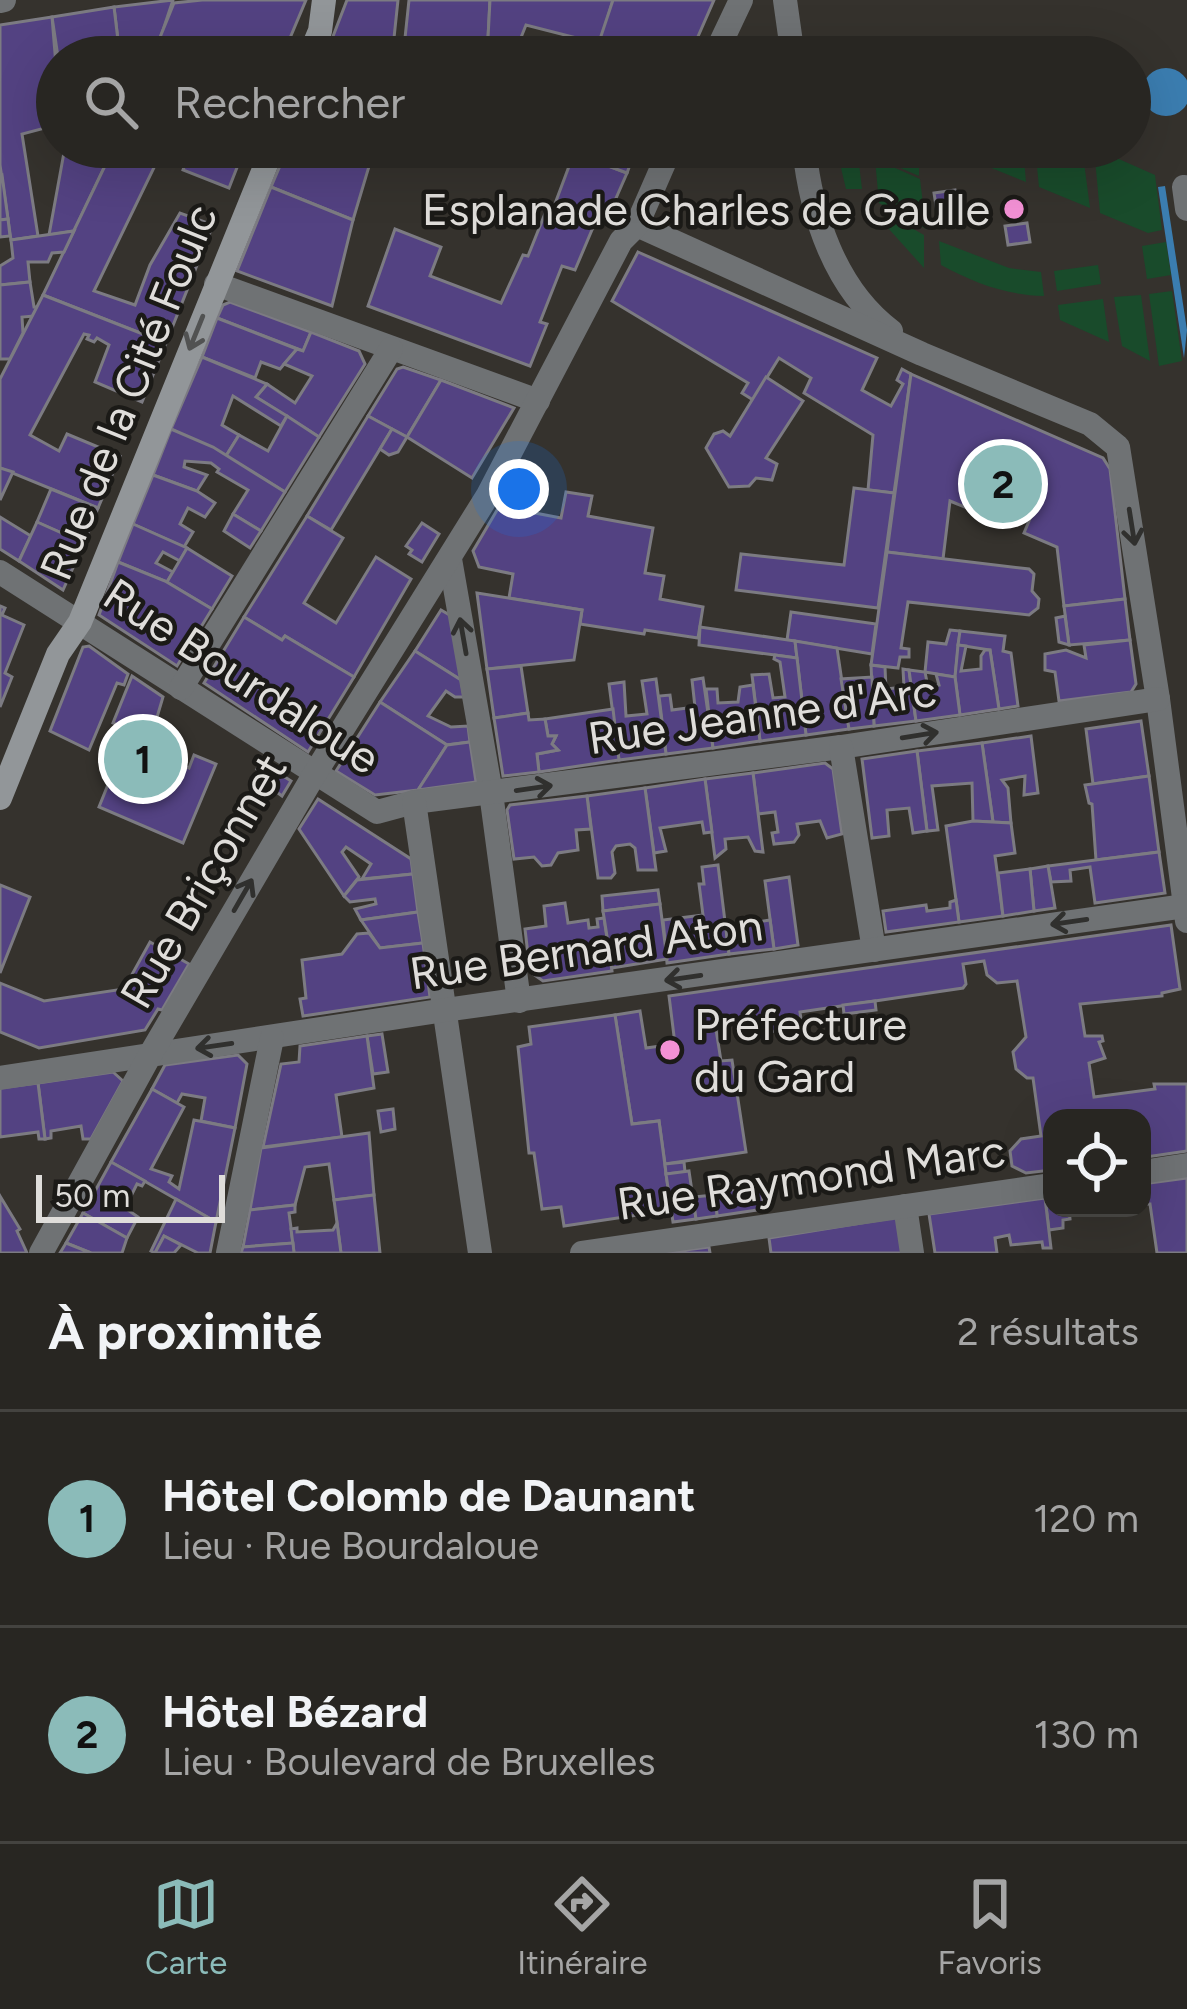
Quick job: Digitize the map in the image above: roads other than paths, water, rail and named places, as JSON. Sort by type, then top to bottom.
[{"type":"street","points":[[318,36],[324,0]]},
{"type":"street","points":[[724,36],[741,0]]},
{"type":"street","points":[[785,0],[790,36]]},
{"type":"street","name":"Rue de la Cité Foulc","points":[[0,798],[58,654],[80,622],[264,168]]},
{"type":"street","name":"Rue Briçonnet","points":[[41,1253],[314,775],[450,560],[621,241],[637,225],[662,168]]},
{"type":"street","points":[[808,168],[816,212],[849,288],[875,319],[922,354]]},
{"type":"street","points":[[637,225],[1090,424],[1118,447],[1186,913]]},
{"type":"street","points":[[216,284],[538,401]]},
{"type":"street","points":[[181,688],[391,349]]},
{"type":"street","points":[[450,560],[520,1001]]},
{"type":"street","name":"Rue Bourdaloue","points":[[0,572],[377,812]]},
{"type":"street","name":"Rue Jeanne d'Arc","points":[[377,812],[414,802],[841,747],[1158,699]]},
{"type":"street","points":[[841,747],[874,950]]},
{"type":"street","points":[[414,802],[480,1253]]},
{"type":"street","name":"Rue Bernard Aton","points":[[0,1078],[874,950],[1186,913]]},
{"type":"street","points":[[228,1253],[272,1038]]},
{"type":"street","points":[[1151,1171],[1187,1166]]},
{"type":"street","name":"Rue Raymond Marc","points":[[582,1253],[1043,1186]]},
{"type":"street","points":[[905,1206],[912,1253]]},
{"type":"water","points":[[1166,68],[1183,75],[1188,101],[1183,109],[1166,116],[1151,110],[1151,74]]},
{"type":"water","points":[[1165,186],[1187,330],[1184,358],[1158,187]]},
{"type":"place","name":"Esplanade Charles de Gaulle","points":[[1014,209]]},
{"type":"place","name":"Hôtel Bézard","points":[[1003,484]]},
{"type":"place","name":"Hôtel Colomb de Daunant","points":[[143,759]]},
{"type":"place","name":"Préfecture du Gard","points":[[670,1050]]}]
